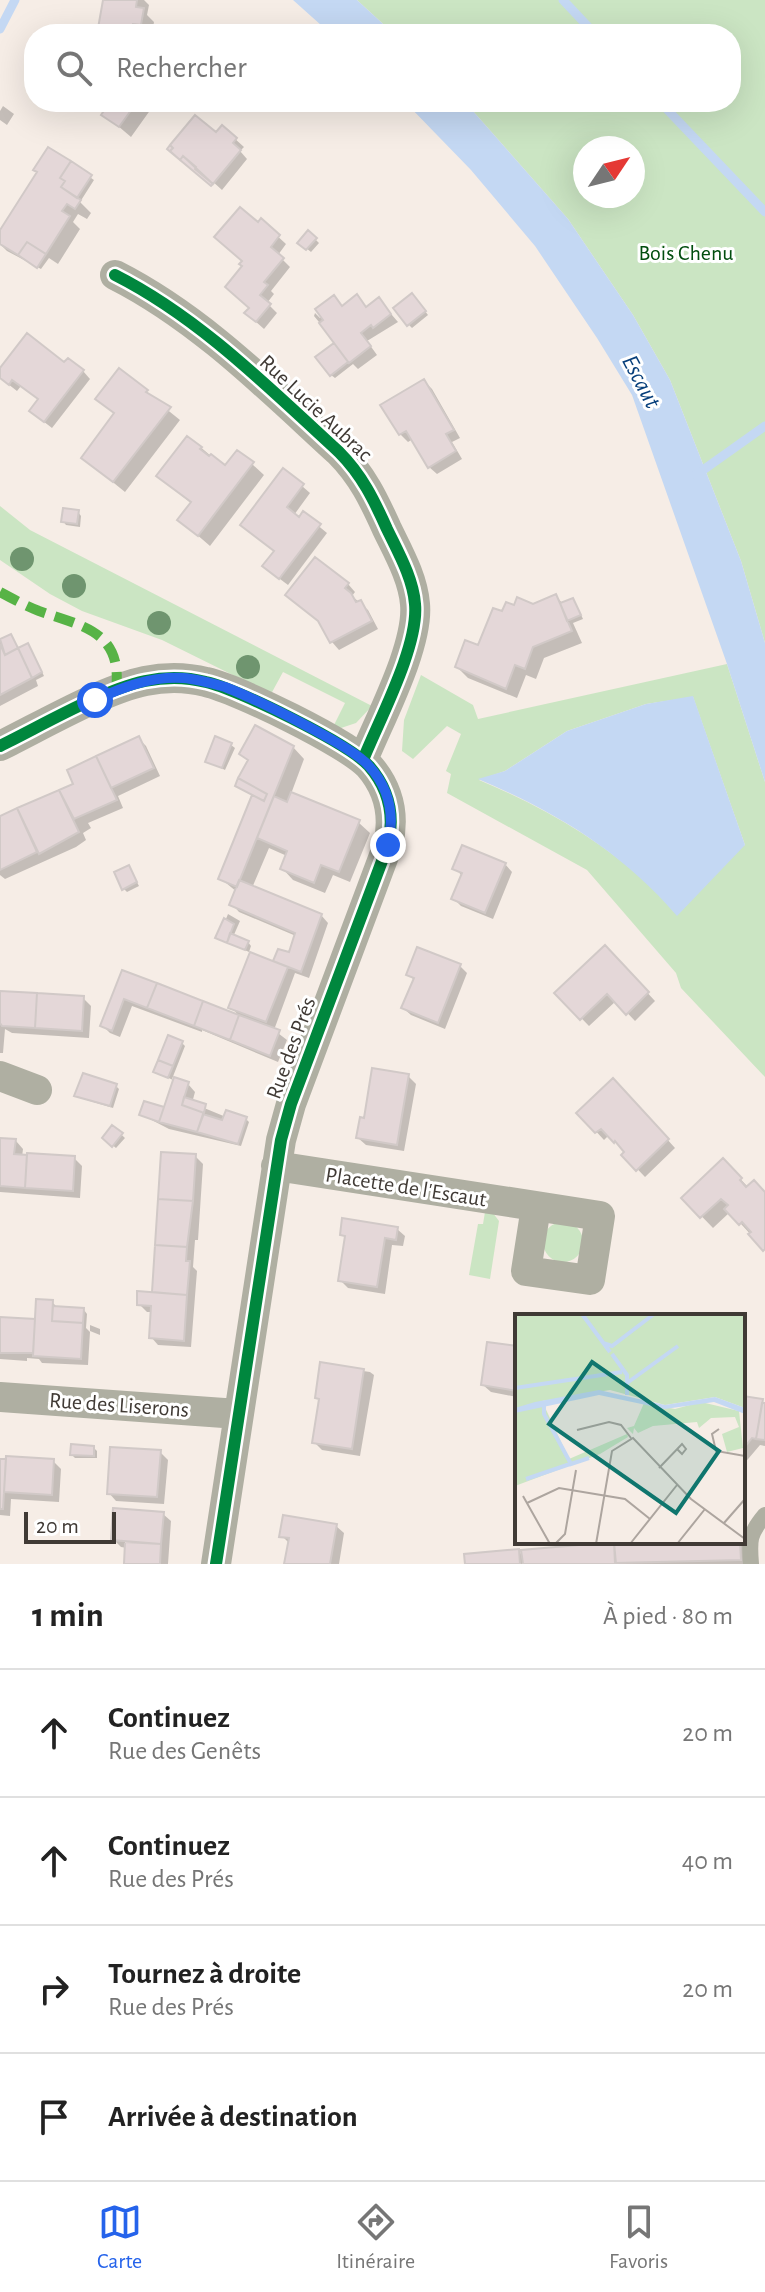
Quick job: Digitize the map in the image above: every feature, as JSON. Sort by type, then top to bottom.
[{"type":"street","name":"Rue Lucie Aubrac","points":[[115,275],[148,292],[189,321],[339,452],[368,488],[398,552],[416,605],[411,643],[363,760]]},
{"type":"street","name":"Rue des Prés","points":[[0,746],[116,690],[145,681],[182,678],[204,681],[248,697],[363,760],[388,798],[392,828],[383,862],[291,1104],[276,1166],[216,1564]]},
{"type":"street","points":[[0,1076],[37,1090]]},
{"type":"street","name":"Placette de l'Escaut","points":[[276,1166],[536,1207]]},
{"type":"street","name":"Rue des Liserons","points":[[0,1397],[238,1414]]},
{"type":"lane","points":[[751,1564],[749,1540],[765,1515]]},
{"type":"green space","name":"Bois Chenu","points":[[357,0],[765,0],[765,643],[741,561],[670,380],[633,315],[568,219],[474,112],[741,112],[741,24],[383,24]]},
{"type":"green space","points":[[0,506],[30,530],[372,706],[356,723],[341,728],[334,725],[345,703],[283,672],[271,694],[162,640],[82,611],[50,594],[0,560]]},
{"type":"green space","points":[[727,664],[765,782],[765,1077],[681,988],[676,973],[587,870],[447,793],[451,774],[446,771],[461,734],[447,726],[413,759],[402,751],[404,720],[421,675],[473,705],[478,719]],"holes":[[[693,697],[745,845],[651,886],[612,854],[570,826],[479,780],[505,771],[567,731],[646,704]]]},
{"type":"green space","points":[[485,1212],[493,1213],[499,1221],[490,1279],[469,1275],[478,1224],[483,1224]]},
{"type":"green space","points":[[563,1222],[577,1228],[583,1242],[577,1256],[563,1262],[549,1256],[543,1242],[549,1228]]},
{"type":"water","points":[[293,0],[357,0],[383,24],[320,24]]},
{"type":"water","name":"Escaut","points":[[415,112],[474,112],[568,219],[633,315],[670,380],[741,561],[765,643],[765,782],[727,664],[632,395],[535,246],[471,170]]},
{"type":"water","points":[[693,696],[745,845],[677,916],[634,872],[586,836],[534,805],[478,779],[505,771],[567,731],[646,704]]},
{"type":"building","points":[[103,0],[137,0],[136,7],[144,8],[141,24],[99,24]]},
{"type":"building","points":[[103,112],[130,112],[119,127],[101,115]]},
{"type":"building","points":[[195,115],[216,132],[222,125],[237,138],[233,143],[241,150],[213,184],[183,156],[180,160],[170,151],[173,148],[170,145]]},
{"type":"building","points":[[48,147],[71,161],[60,178],[65,181],[61,187],[81,200],[75,209],[67,204],[62,211],[70,216],[46,254],[27,242],[18,255],[0,244],[0,230],[37,172],[33,170]]},
{"type":"building","points":[[183,156],[213,184],[211,186],[180,160]]},
{"type":"building","points":[[71,161],[92,175],[77,198],[61,187],[65,181],[60,178]]},
{"type":"building","points":[[240,207],[258,222],[261,218],[280,235],[271,247],[284,258],[264,282],[268,285],[260,295],[271,304],[256,322],[244,313],[249,308],[225,287],[242,266],[239,264],[242,261],[214,237]]},
{"type":"building","points":[[308,230],[317,238],[306,250],[297,243]]},
{"type":"building","points":[[27,242],[46,254],[37,268],[18,255]]},
{"type":"building","points":[[412,293],[426,311],[407,326],[393,308]]},
{"type":"building","points":[[357,294],[366,307],[379,297],[391,314],[361,333],[371,346],[349,363],[319,323],[323,320],[315,309],[334,295],[342,306]]},
{"type":"building","points":[[27,333],[64,362],[68,358],[84,370],[44,422],[29,411],[38,399],[12,380],[9,385],[0,378],[0,368]]},
{"type":"building","points":[[334,343],[348,362],[330,376],[315,357]]},
{"type":"building","points":[[119,368],[148,390],[146,392],[171,407],[113,482],[81,458],[114,413],[95,399]]},
{"type":"building","points":[[424,379],[454,430],[446,434],[456,451],[428,468],[406,431],[399,435],[380,405]]},
{"type":"building","points":[[187,436],[209,456],[211,454],[225,465],[237,450],[254,462],[198,536],[177,520],[191,502],[156,476]]},
{"type":"building","points":[[283,468],[304,484],[287,507],[299,517],[303,511],[321,524],[279,579],[262,566],[274,551],[240,525]]},
{"type":"building","points":[[63,508],[79,510],[77,524],[61,522]]},
{"type":"building","points":[[315,557],[349,583],[345,588],[356,602],[361,600],[372,621],[330,643],[318,621],[285,595]]},
{"type":"building","points":[[556,594],[572,631],[533,647],[525,669],[515,665],[506,689],[455,667],[465,640],[478,645],[493,608],[502,611],[506,602],[514,605],[517,597],[533,604]]},
{"type":"building","points":[[573,598],[581,615],[567,621],[560,603]]},
{"type":"building","points":[[11,634],[18,648],[5,655],[0,639]]},
{"type":"building","points":[[28,643],[42,672],[32,678],[18,648]]},
{"type":"building","points":[[0,644],[5,655],[18,648],[32,678],[0,695]]},
{"type":"building","points":[[255,725],[294,746],[237,887],[218,879],[252,795],[264,801],[267,794],[238,778],[248,760],[239,754]]},
{"type":"building","points":[[139,736],[154,768],[111,788],[96,756]]},
{"type":"building","points":[[215,736],[232,743],[222,768],[205,762]]},
{"type":"building","points":[[96,756],[117,800],[74,819],[59,790],[73,784],[67,770]]},
{"type":"building","points":[[238,778],[267,794],[264,801],[235,786]]},
{"type":"building","points":[[59,790],[79,832],[39,854],[17,808]]},
{"type":"building","points":[[291,792],[360,820],[339,872],[321,865],[314,883],[280,869],[287,851],[257,838],[274,796],[287,802]]},
{"type":"building","points":[[17,808],[37,852],[0,870],[0,816]]},
{"type":"building","points":[[462,845],[506,863],[485,913],[451,899],[462,873],[452,869]]},
{"type":"building","points":[[129,865],[137,882],[122,890],[114,872]]},
{"type":"building","points":[[239,880],[322,914],[301,972],[273,961],[278,949],[289,952],[295,933],[229,905]]},
{"type":"building","points":[[224,918],[234,924],[227,943],[215,938]]},
{"type":"building","points":[[230,933],[249,941],[245,950],[227,943]]},
{"type":"building","points":[[605,945],[649,992],[626,1015],[607,994],[580,1020],[554,993]]},
{"type":"building","points":[[417,947],[461,964],[438,1023],[401,1008],[414,978],[406,975]]},
{"type":"building","points":[[250,952],[288,967],[266,1022],[228,1008]]},
{"type":"building","points":[[122,970],[157,983],[147,1008],[124,999],[112,1031],[100,1026]]},
{"type":"building","points":[[157,983],[203,1001],[194,1026],[147,1008]]},
{"type":"building","points":[[0,991],[37,993],[35,1028],[2,1026]]},
{"type":"building","points":[[37,993],[84,996],[82,1031],[35,1028]]},
{"type":"building","points":[[203,1001],[239,1015],[230,1040],[194,1026]]},
{"type":"building","points":[[239,1015],[280,1030],[270,1056],[230,1040]]},
{"type":"building","points":[[168,1035],[183,1041],[173,1066],[158,1060]]},
{"type":"building","points":[[158,1060],[173,1066],[168,1078],[153,1072]]},
{"type":"building","points":[[372,1068],[409,1074],[397,1145],[356,1138],[360,1117],[364,1118]]},
{"type":"building","points":[[83,1073],[117,1084],[110,1106],[74,1096]]},
{"type":"building","points":[[174,1077],[189,1082],[182,1105],[204,1113],[197,1132],[159,1122]]},
{"type":"building","points":[[613,1078],[669,1139],[636,1171],[621,1155],[624,1152],[615,1141],[601,1129],[595,1133],[576,1113]]},
{"type":"building","points":[[184,1097],[206,1104],[204,1113],[182,1105]]},
{"type":"building","points":[[144,1101],[164,1107],[159,1122],[139,1115]]},
{"type":"building","points":[[226,1110],[247,1117],[238,1144],[197,1132],[203,1114],[222,1120]]},
{"type":"building","points":[[112,1125],[123,1133],[112,1147],[102,1138]]},
{"type":"building","points":[[0,1138],[16,1139],[14,1154],[27,1155],[25,1188],[0,1186]]},
{"type":"building","points":[[161,1152],[196,1154],[193,1201],[158,1199]]},
{"type":"building","points":[[27,1153],[75,1156],[73,1191],[25,1188]]},
{"type":"building","points":[[723,1158],[742,1178],[740,1180],[746,1187],[754,1180],[765,1192],[763,1251],[742,1222],[739,1225],[724,1209],[728,1205],[721,1199],[700,1218],[681,1198]]},
{"type":"building","points":[[158,1199],[193,1201],[187,1247],[155,1245]]},
{"type":"building","points":[[342,1218],[398,1227],[396,1240],[385,1238],[377,1287],[338,1281],[345,1236],[340,1235]]},
{"type":"building","points":[[155,1245],[187,1247],[186,1261],[190,1261],[187,1295],[152,1292]]},
{"type":"building","points":[[137,1291],[187,1295],[184,1341],[149,1338],[151,1306],[137,1305]]},
{"type":"building","points":[[36,1299],[53,1300],[52,1321],[83,1323],[81,1359],[33,1356]]},
{"type":"building","points":[[53,1306],[84,1308],[83,1323],[52,1321]]},
{"type":"building","points":[[0,1317],[35,1319],[33,1353],[0,1353]]},
{"type":"building","points":[[487,1342],[515,1346],[515,1391],[481,1385]]},
{"type":"building","points":[[320,1362],[364,1369],[352,1449],[312,1443],[319,1399],[315,1398]]},
{"type":"building","points":[[745,1396],[763,1399],[756,1439],[752,1438],[745,1447]]},
{"type":"building","points":[[762,1403],[765,1403],[765,1440],[756,1439]]},
{"type":"building","points":[[71,1444],[94,1446],[94,1456],[70,1455]]},
{"type":"building","points":[[110,1447],[161,1450],[157,1497],[107,1494]]},
{"type":"building","points":[[6,1456],[54,1459],[52,1495],[4,1492]]},
{"type":"building","points":[[0,1459],[6,1459],[3,1509],[0,1509]]},
{"type":"building","points":[[113,1508],[164,1512],[161,1544],[111,1540]]},
{"type":"building","points":[[283,1515],[337,1524],[330,1564],[284,1564],[289,1538],[279,1537]]},
{"type":"building","points":[[125,1542],[161,1544],[160,1564],[124,1564]]},
{"type":"building","points":[[614,1544],[740,1544],[741,1560],[615,1563]]},
{"type":"building","points":[[614,1544],[616,1564],[523,1564],[521,1550]]},
{"type":"building","points":[[519,1549],[520,1564],[465,1564],[464,1554]]},
{"type":"waterway","points":[[0,29],[15,0]]},
{"type":"waterway","points":[[563,0],[586,24]]},
{"type":"waterway","points":[[670,112],[765,212]]},
{"type":"waterway","points":[[696,475],[765,426]]},
{"type":"marked path","points":[[0,592],[96,634],[113,655],[116,690]]},
{"type":"cycle path","points":[[115,275],[176,312],[260,379],[339,452],[372,498],[408,575],[414,594],[415,621],[405,661],[363,760]]},
{"type":"cycle path","points":[[0,746],[91,700],[128,686],[160,679],[191,679],[242,695],[339,744],[369,766],[389,803],[391,823],[388,845],[291,1104],[281,1140],[216,1564]]},
{"type":"route","points":[[95,700],[145,681],[182,678],[226,688],[266,706],[326,738],[369,766],[388,798],[392,828],[388,845]]}]
